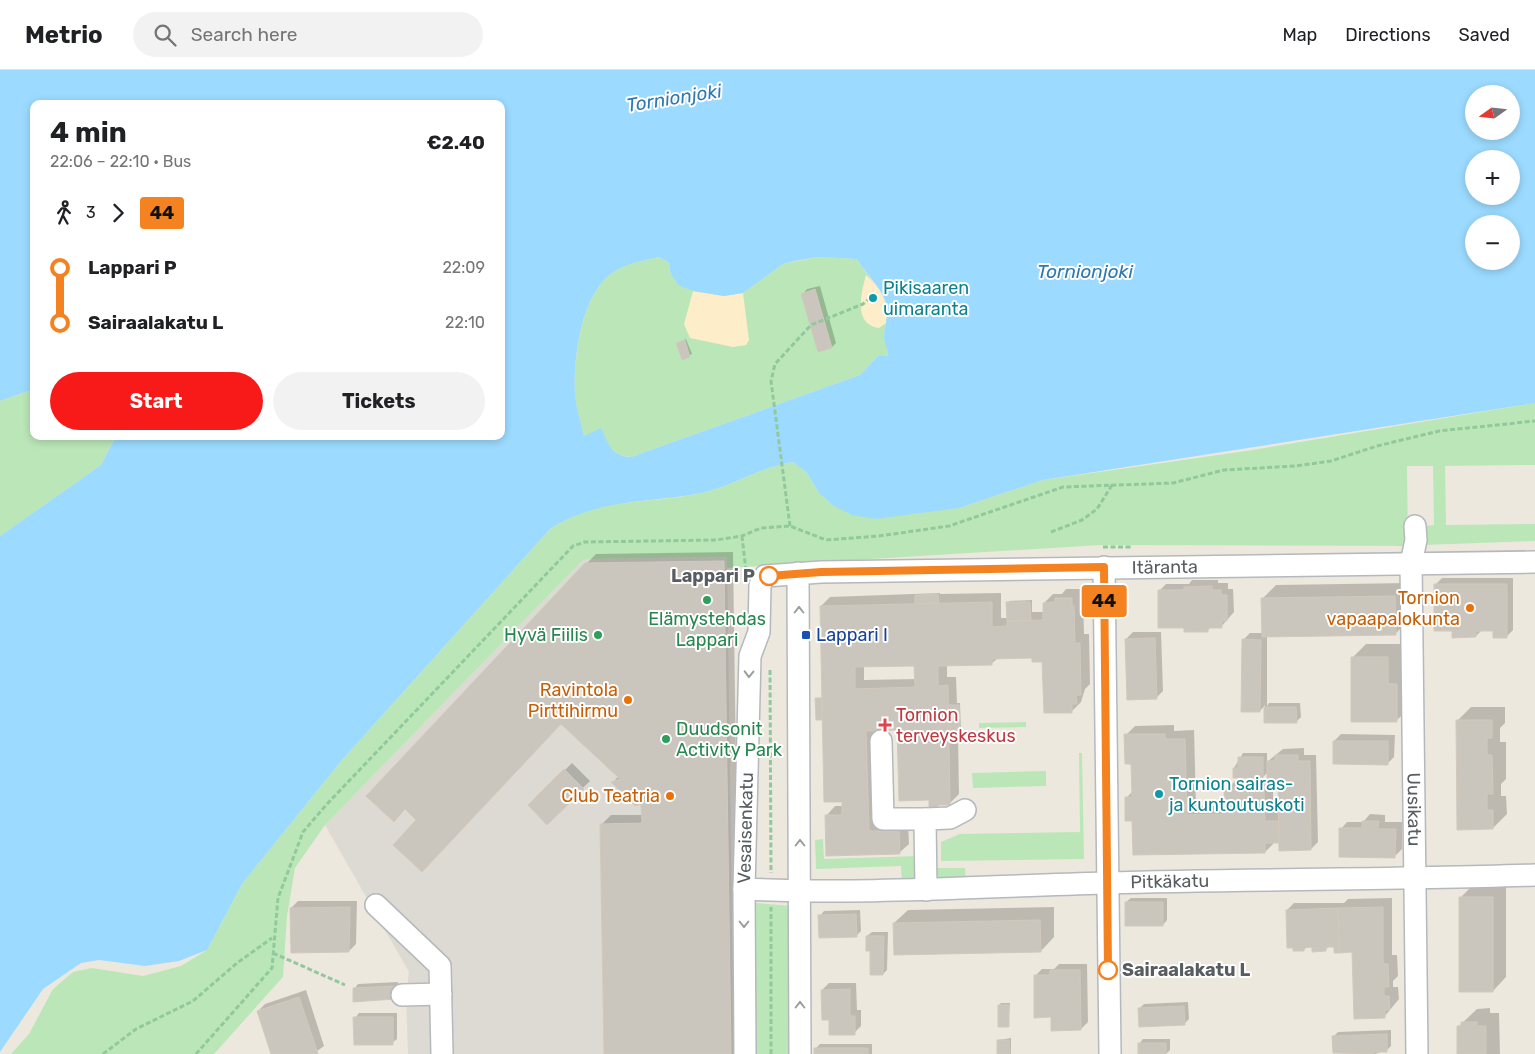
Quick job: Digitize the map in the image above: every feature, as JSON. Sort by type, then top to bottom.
[{"type":"street","name":"Uusikatu","points":[[1415,526],[1416,540],[1411,563],[1416,880],[1416,1054]]},
{"type":"street","name":"Itäranta","points":[[756,578],[798,573],[1535,562]]},
{"type":"street","points":[[1104,567],[1106,883],[1110,1054]]},
{"type":"street","points":[[798,573],[801,891],[800,1054]]},
{"type":"street","name":"Vesaisenkatu","points":[[745,1054],[744,889],[750,656],[759,632],[760,585],[756,578]]},
{"type":"street","points":[[881,741],[883,819],[950,818],[965,810]]},
{"type":"street","points":[[925,819],[926,890]]},
{"type":"street","name":"Pitkäkatu","points":[[744,889],[801,891],[926,890],[1106,883],[1416,880],[1535,875]]},
{"type":"street","points":[[376,905],[440,966],[442,1054]]},
{"type":"street","points":[[402,995],[441,994]]},
{"type":"path","points":[[790,526],[771,381],[774,364],[811,325],[862,304],[871,297]]},
{"type":"path","points":[[196,1054],[272,968],[273,938],[278,898],[303,832],[326,804],[573,546],[585,542],[716,540],[742,536],[761,528],[790,526],[826,540],[879,536],[949,526],[1063,487],[1173,483],[1224,470],[1295,466],[1331,461],[1376,446],[1439,431],[1535,421]]},
{"type":"path","points":[[1051,532],[1082,520],[1097,509],[1112,484]]},
{"type":"path","points":[[742,536],[756,578]]},
{"type":"path","points":[[770,667],[771,1054]]},
{"type":"path","points":[[103,1054],[136,1029],[193,1001],[237,963],[273,938]]},
{"type":"path","points":[[272,953],[344,986]]},
{"type":"shaded area","points":[[727,557],[734,1054],[408,1054],[406,995],[409,972],[325,825],[584,559]]},
{"type":"green space","points":[[659,257],[669,263],[670,273],[743,293],[783,264],[818,257],[857,259],[884,300],[887,317],[884,337],[888,356],[879,355],[860,375],[631,457],[619,455],[610,447],[584,436],[575,395],[578,345],[587,310],[594,294],[603,281],[615,271],[625,266]]},
{"type":"green space","points":[[30,390],[30,440],[114,440],[101,465],[0,536],[0,401]]},
{"type":"green space","points":[[1535,403],[1535,465],[1445,466],[1446,525],[1535,524],[1535,541],[1424,545],[1423,526],[1434,525],[1433,466],[1407,466],[1408,546],[1101,545],[727,568],[727,557],[584,559],[325,825],[295,868],[287,916],[283,977],[214,1054],[11,1054],[29,1034],[53,989],[73,972],[92,968],[143,976],[181,966],[207,950],[242,884],[342,760],[550,529],[569,518],[606,506],[702,493],[769,468],[793,462],[807,473],[819,493],[959,508],[1043,480],[1246,451]]},
{"type":"green space","points":[[1026,722],[1026,727],[979,728],[979,723]]},
{"type":"green space","points":[[1079,753],[1082,753],[1084,859],[941,861],[941,842],[960,834],[1080,832]]},
{"type":"green space","points":[[1046,771],[1046,786],[973,788],[972,773]]},
{"type":"green space","points":[[823,839],[824,859],[918,856],[919,883],[902,883],[901,866],[816,869],[815,840]]},
{"type":"green space","points":[[934,868],[965,868],[966,883],[934,883]]},
{"type":"green space","points":[[756,903],[791,906],[790,1054],[753,1054]]},
{"type":"sand","name":"Pikisaaren uimaranta","points":[[866,275],[876,285],[885,302],[886,323],[879,328],[865,321],[862,314],[861,299]]},
{"type":"sand","points":[[693,291],[724,296],[743,293],[749,340],[746,345],[733,347],[690,338],[684,324]]},
{"type":"water","name":"Tornionjoki","points":[[0,70],[1535,70],[1535,403],[1043,480],[959,508],[875,519],[852,515],[834,506],[819,493],[807,473],[793,462],[769,468],[702,493],[606,506],[569,519],[550,529],[342,760],[242,884],[207,950],[179,961],[145,966],[99,960],[81,963],[43,989],[0,1052],[0,536],[101,465],[114,440],[505,440],[505,100],[30,100],[30,390],[0,401]],"holes":[[[659,257],[669,263],[670,272],[678,285],[693,291],[724,296],[743,293],[783,264],[818,257],[857,259],[886,302],[887,313],[884,337],[888,356],[879,355],[860,375],[631,457],[619,455],[612,448],[601,428],[584,436],[575,394],[576,363],[582,327],[594,294],[603,281],[615,271],[631,264]]]},
{"type":"building","points":[[815,289],[832,348],[818,352],[801,294]]},
{"type":"building","points":[[685,340],[690,357],[682,360],[676,343]]},
{"type":"building","points":[[724,561],[731,1054],[604,1054],[600,824],[642,823],[641,804],[635,806],[611,782],[620,779],[561,724],[422,872],[393,845],[416,820],[405,809],[394,822],[366,796],[585,563]]},
{"type":"building","name":"Tornion vapaapalokunta","points":[[1434,584],[1507,584],[1507,638],[1493,638],[1493,631],[1476,631],[1476,637],[1452,638],[1452,631],[1434,631]]},
{"type":"building","points":[[1212,586],[1212,590],[1221,590],[1221,595],[1227,595],[1227,621],[1222,621],[1222,628],[1208,628],[1208,632],[1184,632],[1184,628],[1158,628],[1158,590],[1184,590],[1184,587]]},
{"type":"building","points":[[938,594],[939,603],[915,604],[915,595]]},
{"type":"building","points":[[1395,596],[1396,635],[1262,637],[1261,598]]},
{"type":"building","name":"Tornion terveyskeskus","points":[[1055,598],[1072,598],[1075,643],[1080,643],[1081,695],[1076,695],[1077,704],[1072,704],[1072,713],[1044,713],[1042,662],[1032,662],[1032,658],[992,659],[992,665],[938,666],[938,686],[948,685],[950,805],[937,805],[937,809],[929,809],[929,800],[899,801],[897,730],[866,731],[869,831],[899,831],[900,854],[826,856],[825,815],[842,815],[842,802],[824,802],[820,606],[992,602],[992,627],[1007,626],[1007,621],[1043,620],[1043,603],[1055,602]],"holes":[[[914,666],[915,687],[855,689],[855,667]]]},
{"type":"building","points":[[1006,602],[1030,602],[1031,621],[1007,621]]},
{"type":"building","points":[[1155,638],[1157,699],[1127,700],[1125,639]]},
{"type":"building","points":[[1242,639],[1261,640],[1260,712],[1241,712]]},
{"type":"building","points":[[1351,657],[1388,657],[1388,684],[1397,684],[1397,722],[1351,722]]},
{"type":"building","points":[[815,698],[822,698],[822,720],[816,720]]},
{"type":"building","points":[[948,705],[959,705],[960,735],[949,736]]},
{"type":"building","points":[[1264,707],[1296,707],[1297,723],[1264,723]]},
{"type":"building","points":[[1456,720],[1492,720],[1492,738],[1487,738],[1487,755],[1492,755],[1493,794],[1487,794],[1487,810],[1493,810],[1493,829],[1457,830]]},
{"type":"building","name":"Tornion sairas- ja kuntoutuskoti","points":[[1124,734],[1165,734],[1165,739],[1185,739],[1187,815],[1225,814],[1224,790],[1264,789],[1265,821],[1279,821],[1279,843],[1265,843],[1265,853],[1133,855],[1132,821],[1125,821],[1125,797],[1132,797],[1131,764],[1125,764]]},
{"type":"building","points":[[1333,741],[1388,741],[1388,765],[1333,764]]},
{"type":"building","points":[[1275,755],[1298,755],[1298,761],[1310,761],[1311,850],[1279,851],[1278,784],[1267,784],[1267,761],[1275,761]]},
{"type":"building","points":[[1238,757],[1263,757],[1263,778],[1233,778],[1233,768],[1238,768]]},
{"type":"building","points":[[564,769],[584,789],[547,825],[528,805]]},
{"type":"building","points":[[1362,821],[1379,821],[1378,829],[1396,829],[1395,858],[1339,857],[1339,828],[1362,828]]},
{"type":"building","points":[[1459,897],[1493,897],[1493,992],[1459,992]]},
{"type":"building","points":[[1125,902],[1163,902],[1163,926],[1125,926]]},
{"type":"building","points":[[350,907],[349,952],[291,953],[290,908]]},
{"type":"building","points":[[1383,907],[1383,964],[1388,964],[1389,987],[1384,987],[1384,996],[1389,996],[1390,1010],[1385,1010],[1385,1018],[1354,1019],[1352,952],[1339,953],[1338,908]]},
{"type":"building","points":[[1338,908],[1339,953],[1334,953],[1334,947],[1326,947],[1326,951],[1312,952],[1312,947],[1304,948],[1304,951],[1293,951],[1293,948],[1287,948],[1286,910]]},
{"type":"building","points":[[856,914],[857,937],[819,938],[818,915]]},
{"type":"building","points":[[1040,920],[1041,952],[894,955],[893,923]]},
{"type":"building","points":[[866,936],[884,936],[883,975],[870,975],[870,951],[866,951]]},
{"type":"building","points":[[1050,970],[1080,970],[1081,1030],[1051,1031],[1051,1017],[1034,1018],[1034,975],[1050,975]]},
{"type":"building","points":[[394,986],[395,999],[353,1002],[353,988]]},
{"type":"building","points":[[850,989],[850,1016],[855,1016],[855,1035],[829,1035],[829,1020],[822,1020],[821,990]]},
{"type":"building","points":[[299,997],[318,1054],[271,1054],[257,1011]]},
{"type":"building","points":[[998,1005],[1009,1005],[1009,1027],[998,1027]]},
{"type":"building","points":[[1184,1006],[1185,1025],[1139,1027],[1138,1008]]},
{"type":"building","points":[[353,1017],[393,1017],[393,1045],[354,1045]]},
{"type":"building","points":[[1461,1022],[1477,1022],[1477,1026],[1486,1026],[1486,1054],[1457,1054],[1457,1026],[1461,1026]]},
{"type":"building","points":[[1387,1034],[1387,1052],[1373,1052],[1374,1054],[1333,1053],[1332,1036]]},
{"type":"building","points":[[997,1040],[1009,1040],[1010,1054],[997,1054]]},
{"type":"building","points":[[1138,1043],[1166,1043],[1166,1054],[1138,1054]]},
{"type":"building","points":[[814,1048],[868,1048],[868,1054],[814,1054]]},
{"type":"bus line","name":"44","points":[[769,576],[821,572],[1104,567],[1108,970]]},
{"type":"place","name":"Pikisaaren uimaranta","points":[[873,298]]},
{"type":"place","name":"Lappari P","points":[[769,576]]},
{"type":"place","name":"Elämystehdas Lappari","points":[[707,600]]},
{"type":"place","name":"Tornion vapaapalokunta","points":[[1470,608]]},
{"type":"place","name":"Hyvä Fiilis","points":[[598,635]]},
{"type":"place","name":"Lappari I","points":[[806,635]]},
{"type":"place","name":"Ravintola Pirttihirmu","points":[[628,700]]},
{"type":"place","name":"Tornion terveyskeskus","points":[[885,725]]},
{"type":"place","name":"Duudsonit Activity Park","points":[[666,739]]},
{"type":"place","name":"Tornion sairas- ja kuntoutuskoti","points":[[1159,794]]},
{"type":"place","name":"Club Teatria","points":[[670,796]]},
{"type":"place","name":"Sairaalakatu L","points":[[1108,970]]}]
